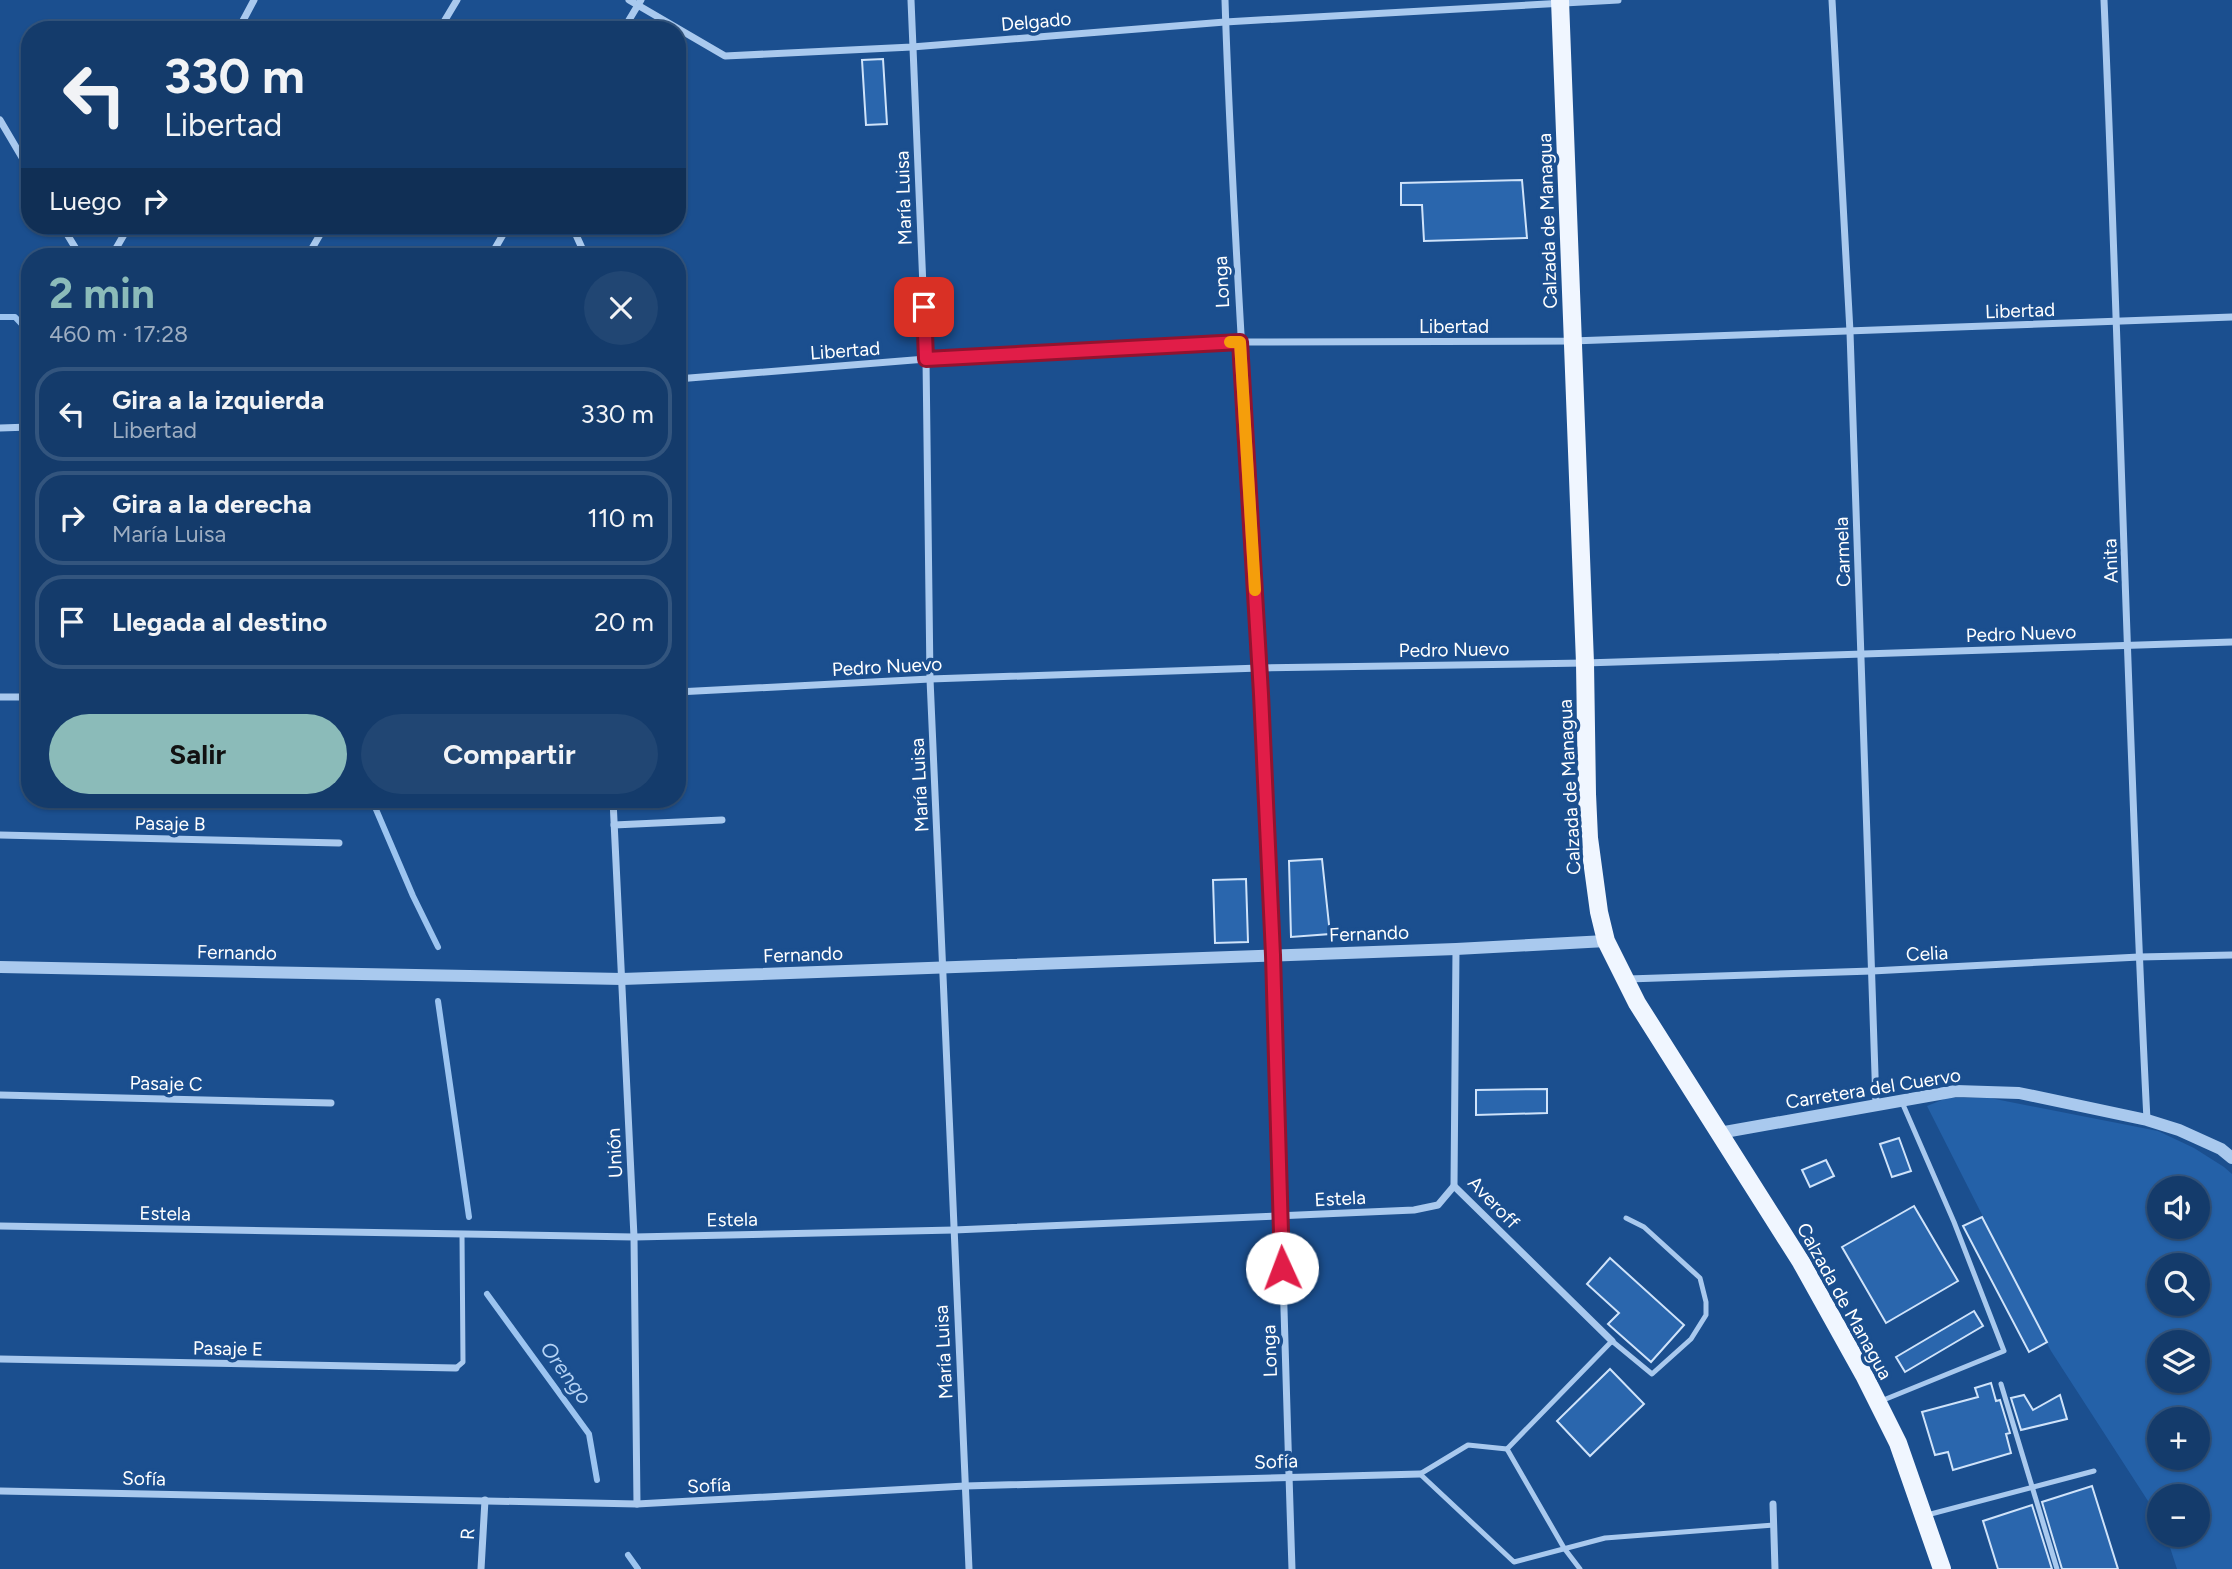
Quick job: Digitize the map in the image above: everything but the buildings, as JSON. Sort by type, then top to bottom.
[{"type":"main road","name":"Calzada de Managua","points":[[1560,1],[1589,838],[1599,912],[1606,941],[1624,979],[1801,1262],[1878,1403],[1898,1443],[1942,1569]]},
{"type":"street","points":[[243,21],[254,0]]},
{"type":"street","points":[[444,21],[457,0]]},
{"type":"street","name":"Delgado","points":[[629,0],[639,2],[669,21]]},
{"type":"street","name":"María Luisa","points":[[911,0],[926,359],[930,680],[969,1569]]},
{"type":"street","name":"Longa","points":[[1225,0],[1240,342],[1260,668],[1273,955],[1293,1569]]},
{"type":"street","name":"Delgado","points":[[686,32],[725,56],[912,47],[1225,22],[1560,1],[1618,0]]},
{"type":"street","name":"Carmela","points":[[1832,0],[1850,332],[1876,1104]]},
{"type":"street","name":"Anita","points":[[2104,0],[2147,1120]]},
{"type":"street","points":[[628,21],[639,2]]},
{"type":"street","points":[[0,120],[21,156]]},
{"type":"street","name":"Libertad","points":[[686,378],[926,359],[1240,342],[1572,341],[2232,317]]},
{"type":"street","points":[[0,428],[21,427]]},
{"type":"street","name":"Pedro Nuevo","points":[[686,692],[1260,668],[1585,663],[2232,642]]},
{"type":"street","points":[[0,697],[21,697]]},
{"type":"street","name":"Unión","points":[[613,808],[634,1237],[637,1504]]},
{"type":"street","points":[[614,825],[722,820]]},
{"type":"street","name":"Pasaje B","points":[[0,835],[339,843]]},
{"type":"street","name":"Fernando","points":[[0,967],[622,979],[943,969],[1606,941]]},
{"type":"street","name":"Averoff","points":[[1456,949],[1454,1186],[1612,1341]]},
{"type":"street","name":"Celia","points":[[1624,979],[2232,955]]},
{"type":"street","name":"Carretera del Cuervo","points":[[1719,1133],[1956,1091],[2019,1093],[2147,1120],[2221,1149],[2232,1158]]},
{"type":"street","name":"Pasaje C","points":[[0,1095],[331,1103]]},
{"type":"street","name":"Estela","points":[[0,1226],[634,1237],[954,1230],[1414,1210],[1438,1205],[1454,1186]]},
{"type":"street","name":"Pasaje E","points":[[0,1359],[456,1368]]},
{"type":"street","name":"Sofía","points":[[0,1491],[637,1504],[965,1486],[1420,1474]]},
{"type":"street","name":"R","points":[[481,1569],[485,1500]]},
{"type":"street","points":[[1773,1504],[1775,1569]]},
{"type":"lane","points":[[1878,1403],[2004,1350],[1954,1222],[1901,1100]]},
{"type":"lane","name":"Averoff","points":[[1612,1341],[1652,1374],[1691,1339],[1706,1315],[1700,1278],[1644,1227],[1626,1218]]},
{"type":"lane","points":[[456,1368],[463,1362],[462,1234]]},
{"type":"lane","points":[[1507,1449],[1612,1341]]},
{"type":"lane","points":[[2001,1384],[2057,1569]]},
{"type":"lane","points":[[1507,1449],[1468,1445],[1420,1474],[1514,1562],[1605,1538],[1774,1525]]},
{"type":"lane","points":[[1507,1449],[1564,1548],[1580,1569]]},
{"type":"lane","points":[[1924,1516],[2094,1471]]},
{"type":"shaded area","points":[[1947,1098],[1990,1098],[2158,1131],[2194,1148],[2232,1174],[2232,1569],[2177,1569],[2170,1547],[2210,1547],[2210,1484],[2147,1484],[2147,1499],[2051,1351],[1927,1106]]},
{"type":"waterway","name":"Orengo","points":[[0,317],[15,317],[21,323]]},
{"type":"waterway","name":"Orengo","points":[[375,808],[438,947]]},
{"type":"waterway","name":"Orengo","points":[[438,1001],[469,1217]]},
{"type":"waterway","name":"Orengo","points":[[487,1294],[589,1434],[597,1480]]},
{"type":"waterway","name":"Orengo","points":[[628,1555],[638,1569]]},
{"type":"slow traffic","points":[[1230,342],[1240,342],[1255,590]]},
{"type":"route","points":[[924,307],[926,359],[1240,342],[1273,955],[1282,1268]]}]
